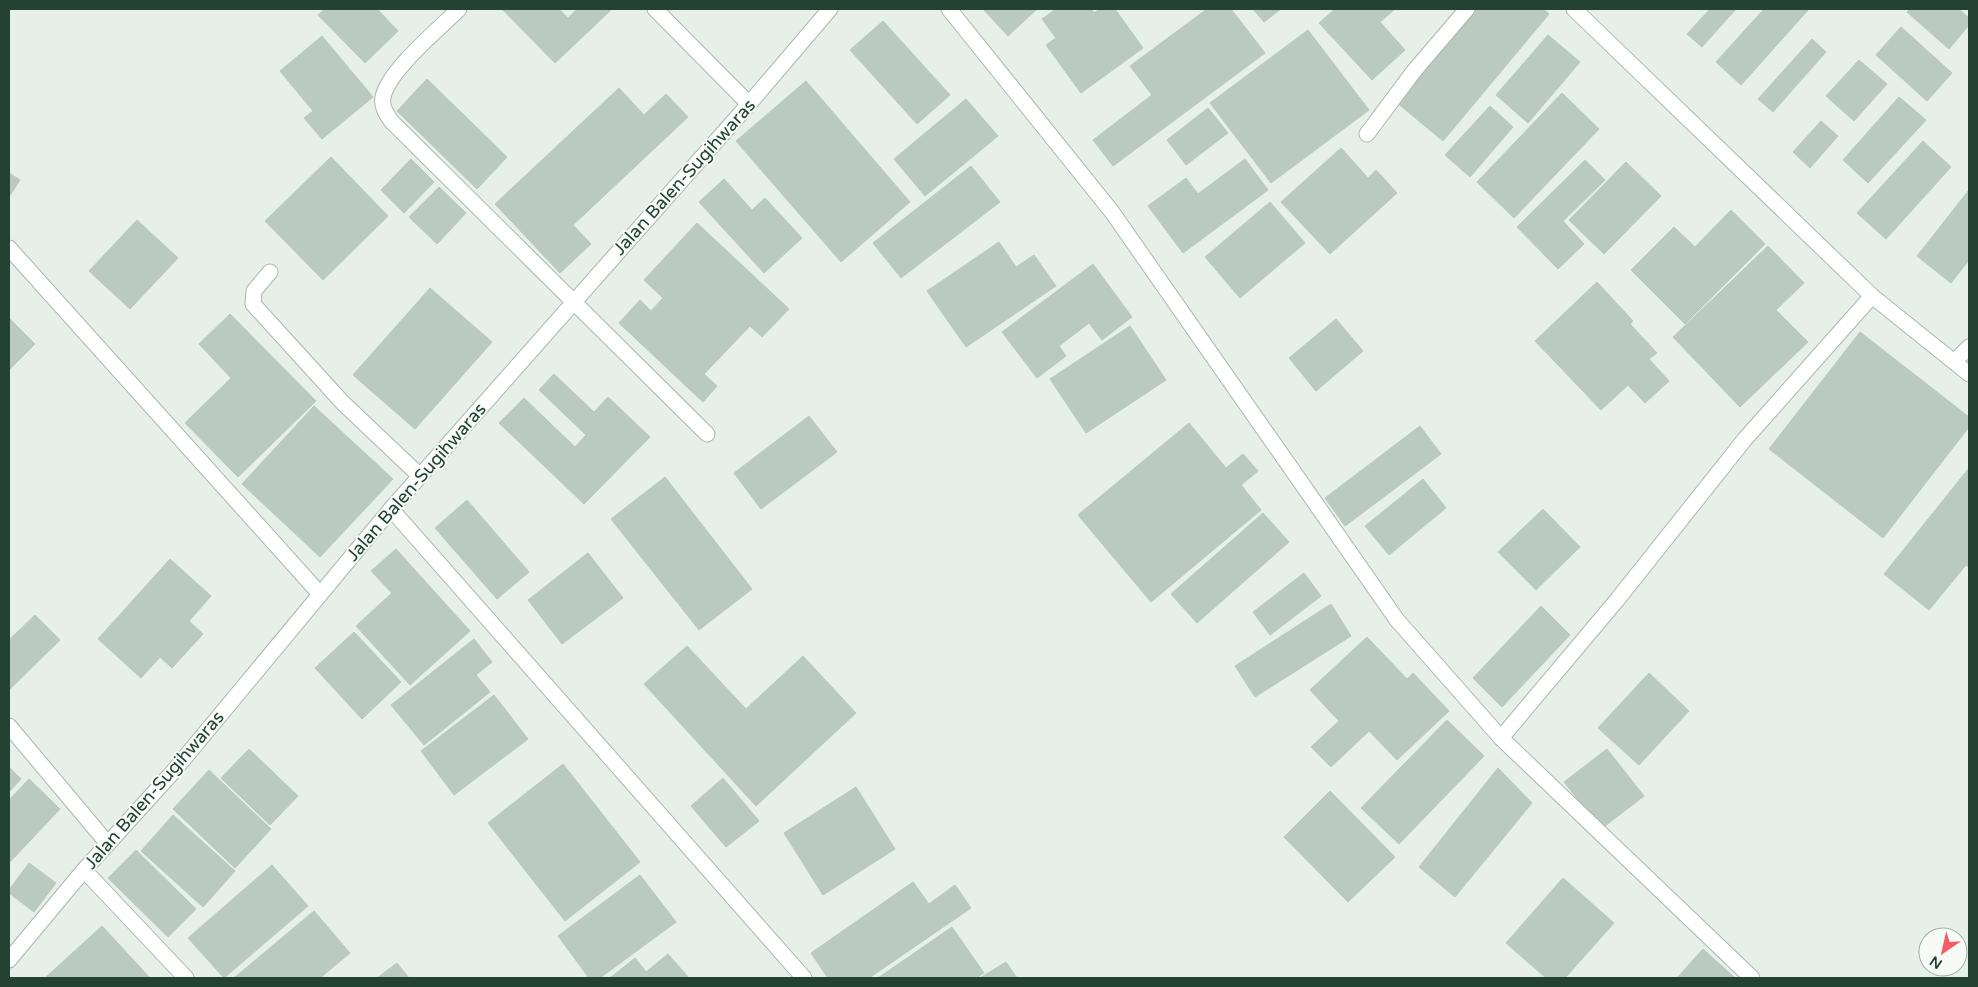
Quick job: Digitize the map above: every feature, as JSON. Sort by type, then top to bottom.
[{"type":"street","points":[[459,9],[392,76],[382,99],[385,111],[392,122],[707,434]]},
{"type":"street","points":[[656,9],[749,104]]},
{"type":"street","name":"Jalan Balen-Sugihwaras","points":[[9,960],[84,870],[172,773],[391,509],[749,104],[830,9]]},
{"type":"street","points":[[949,9],[1112,212],[1397,620],[1501,738],[1752,978]]},
{"type":"street","points":[[1367,134],[1414,71],[1467,9]]},
{"type":"street","points":[[1574,9],[1872,296],[1969,374]]},
{"type":"street","points":[[9,248],[320,594]]},
{"type":"street","points":[[270,272],[254,291],[253,304],[342,403],[420,476]]},
{"type":"street","points":[[1501,738],[1617,600],[1745,439],[1872,296]]},
{"type":"street","points":[[1955,361],[1969,347]]},
{"type":"street","points":[[391,509],[804,978]]},
{"type":"street","points":[[9,726],[108,844]]},
{"type":"street","points":[[84,870],[186,978]]},
{"type":"building","points":[[325,9],[377,9],[398,31],[365,63],[318,15]]},
{"type":"building","points":[[502,9],[559,9],[568,18],[577,9],[612,9],[555,63]]},
{"type":"building","points":[[983,9],[1037,9],[1008,36]]},
{"type":"building","points":[[1056,9],[1091,9],[1094,13],[1100,9],[1115,9],[1143,48],[1081,93],[1046,45],[1056,38],[1042,19]]},
{"type":"building","points":[[1207,9],[1231,9],[1265,53],[1113,166],[1093,140],[1152,95],[1130,66]]},
{"type":"building","points":[[1253,9],[1281,9],[1264,22]]},
{"type":"building","points":[[1335,9],[1395,9],[1380,22],[1405,50],[1372,80],[1319,23]]},
{"type":"building","points":[[1474,9],[1543,9],[1549,14],[1443,141],[1396,102]]},
{"type":"building","points":[[1710,9],[1736,9],[1702,47],[1687,34]]},
{"type":"building","points":[[1764,9],[1809,9],[1741,85],[1716,62]]},
{"type":"building","points":[[1910,9],[1959,9],[1969,18],[1969,25],[1949,49],[1907,12]]},
{"type":"building","points":[[883,21],[950,95],[917,124],[850,50]]},
{"type":"building","points":[[1901,27],[1952,73],[1927,101],[1876,55]]},
{"type":"building","points":[[1308,30],[1369,110],[1271,183],[1210,103]]},
{"type":"building","points":[[1548,35],[1580,62],[1528,123],[1496,95]]},
{"type":"building","points":[[322,36],[373,97],[322,139],[304,118],[313,111],[280,71]]},
{"type":"building","points":[[1812,39],[1826,52],[1773,112],[1758,99]]},
{"type":"building","points":[[1859,60],[1887,84],[1854,121],[1826,96]]},
{"type":"building","points":[[427,79],[507,157],[477,189],[397,111]]},
{"type":"building","points":[[806,81],[910,202],[841,262],[736,141]]},
{"type":"building","points":[[619,88],[644,115],[666,94],[688,117],[573,225],[591,244],[560,273],[495,204]]},
{"type":"building","points":[[1562,93],[1599,129],[1514,218],[1477,182]]},
{"type":"building","points":[[1899,97],[1926,120],[1868,183],[1843,160]]},
{"type":"building","points":[[966,99],[998,136],[925,196],[894,159]]},
{"type":"building","points":[[1490,106],[1513,127],[1470,177],[1445,155]]},
{"type":"building","points":[[1208,108],[1228,133],[1186,165],[1167,140]]},
{"type":"building","points":[[1821,121],[1838,136],[1810,168],[1793,152]]},
{"type":"building","points":[[1923,141],[1951,167],[1886,239],[1857,213]]},
{"type":"building","points":[[1341,148],[1368,178],[1376,170],[1397,193],[1330,254],[1281,202]]},
{"type":"building","points":[[331,157],[388,216],[323,280],[265,221]]},
{"type":"building","points":[[411,159],[434,182],[404,213],[381,190]]},
{"type":"building","points":[[1245,159],[1268,190],[1183,253],[1148,206],[1186,178],[1198,194]]},
{"type":"building","points":[[1585,160],[1605,180],[1563,221],[1584,244],[1558,269],[1517,227]]},
{"type":"building","points":[[1626,162],[1661,196],[1604,254],[1569,220]]},
{"type":"building","points":[[971,166],[1000,202],[901,278],[873,243]]},
{"type":"building","points":[[9,173],[20,180],[9,197]]},
{"type":"building","points":[[724,179],[752,210],[765,198],[802,238],[764,273],[699,202]]},
{"type":"building","points":[[439,187],[466,213],[437,244],[409,217]]},
{"type":"building","points":[[1969,190],[1969,260],[1951,283],[1917,256]]},
{"type":"building","points":[[1270,202],[1305,243],[1240,298],[1205,257]]},
{"type":"building","points":[[1731,210],[1765,244],[1685,324],[1631,270],[1674,227],[1695,247]]},
{"type":"building","points":[[137,220],[178,258],[130,309],[89,271]]},
{"type":"building","points":[[697,223],[789,309],[762,337],[750,326],[704,374],[717,386],[703,402],[619,323],[640,300],[651,311],[663,298],[644,280]]},
{"type":"building","points":[[999,242],[1016,267],[1034,255],[1056,286],[966,347],[927,291]]},
{"type":"building","points":[[1768,246],[1804,283],[1776,310],[1808,342],[1740,407],[1673,337]]},
{"type":"building","points":[[1093,264],[1132,317],[1102,340],[1089,323],[1059,346],[1066,356],[1037,378],[1002,332]]},
{"type":"building","points":[[1597,282],[1633,321],[1630,324],[1657,353],[1649,359],[1669,381],[1645,403],[1628,385],[1601,410],[1535,341]]},
{"type":"building","points":[[430,288],[492,342],[415,429],[353,375]]},
{"type":"building","points":[[230,314],[316,401],[238,477],[185,423],[231,378],[199,344]]},
{"type":"building","points":[[9,318],[35,344],[9,370]]},
{"type":"building","points":[[1336,319],[1363,351],[1316,391],[1289,358]]},
{"type":"building","points":[[1130,326],[1166,380],[1086,433],[1050,379]]},
{"type":"building","points":[[1860,332],[1969,417],[1969,427],[1883,538],[1769,449]]},
{"type":"building","points":[[554,374],[594,412],[608,397],[650,437],[584,504],[499,423],[524,398],[575,447],[586,435],[539,390]]},
{"type":"building","points":[[314,406],[393,479],[320,557],[242,484]]},
{"type":"building","points":[[809,416],[837,452],[761,509],[734,473]]},
{"type":"building","points":[[1189,423],[1226,468],[1243,454],[1258,471],[1241,485],[1261,510],[1151,602],[1078,515]]},
{"type":"building","points":[[1420,426],[1441,454],[1345,526],[1325,498]]},
{"type":"building","points":[[1969,468],[1969,568],[1966,565],[1929,610],[1884,574]]},
{"type":"building","points":[[665,477],[752,589],[699,630],[611,519]]},
{"type":"building","points":[[1423,479],[1446,508],[1389,555],[1365,526]]},
{"type":"building","points":[[467,500],[529,572],[497,599],[435,528]]},
{"type":"building","points":[[1543,509],[1580,547],[1536,590],[1498,552]]},
{"type":"building","points":[[1263,513],[1289,542],[1197,623],[1171,594]]},
{"type":"building","points":[[396,549],[470,631],[410,685],[356,626],[392,593],[371,571]]},
{"type":"building","points":[[588,553],[623,598],[562,644],[528,600]]},
{"type":"building","points":[[170,559],[211,596],[189,621],[203,634],[172,668],[160,657],[141,678],[98,639]]},
{"type":"building","points":[[1304,573],[1321,596],[1270,635],[1253,612]]},
{"type":"building","points":[[1331,604],[1351,636],[1255,697],[1235,666]]},
{"type":"building","points":[[1541,606],[1570,635],[1502,707],[1473,678]]},
{"type":"building","points":[[35,615],[60,640],[9,690],[9,640]]},
{"type":"building","points":[[354,632],[401,682],[362,719],[315,668]]},
{"type":"building","points":[[1367,637],[1407,679],[1413,673],[1449,711],[1397,760],[1369,731],[1331,767],[1311,747],[1339,721],[1310,690]]},
{"type":"building","points":[[474,639],[492,662],[476,675],[490,692],[424,745],[391,705]]},
{"type":"building","points":[[687,646],[746,709],[803,656],[856,713],[756,806],[644,684]]},
{"type":"building","points":[[1649,673],[1689,711],[1639,765],[1598,728]]},
{"type":"building","points":[[494,695],[528,739],[454,795],[421,751]]},
{"type":"building","points":[[1447,720],[1484,756],[1399,844],[1361,808]]},
{"type":"building","points":[[249,749],[298,796],[270,825],[221,778]]},
{"type":"building","points":[[1607,749],[1644,796],[1601,829],[1564,782]]},
{"type":"building","points":[[563,764],[640,862],[565,921],[488,823]]},
{"type":"building","points":[[9,767],[21,779],[9,792]]},
{"type":"building","points":[[1498,768],[1532,803],[1455,897],[1419,867]]},
{"type":"building","points":[[209,770],[271,829],[235,868],[173,809]]},
{"type":"building","points":[[723,778],[759,821],[726,847],[691,806]]},
{"type":"building","points":[[29,779],[60,809],[9,863],[9,800]]},
{"type":"building","points":[[856,787],[895,849],[823,895],[784,833]]},
{"type":"building","points":[[1330,791],[1395,857],[1348,902],[1284,837]]},
{"type":"building","points":[[173,815],[235,871],[203,907],[141,851]]},
{"type":"building","points":[[136,850],[196,909],[168,937],[108,878]]},
{"type":"building","points":[[29,863],[56,883],[34,912],[9,893],[9,890]]},
{"type":"building","points":[[272,865],[308,906],[224,978],[188,938]]},
{"type":"building","points":[[640,875],[676,922],[600,978],[589,978],[558,936]]},
{"type":"building","points":[[1563,878],[1614,923],[1565,978],[1546,978],[1506,943]]},
{"type":"building","points":[[913,882],[929,904],[955,885],[971,908],[869,978],[828,978],[811,953]]},
{"type":"building","points":[[314,911],[350,953],[320,978],[234,978]]},
{"type":"building","points":[[102,926],[150,978],[45,978]]},
{"type":"building","points":[[952,927],[984,973],[976,978],[878,978]]},
{"type":"building","points":[[1703,949],[1735,978],[1677,978]]},
{"type":"building","points":[[668,954],[689,978],[610,978],[635,958],[646,972]]},
{"type":"building","points":[[1006,962],[1017,978],[980,978]]},
{"type":"building","points":[[397,963],[409,978],[377,978]]}]
